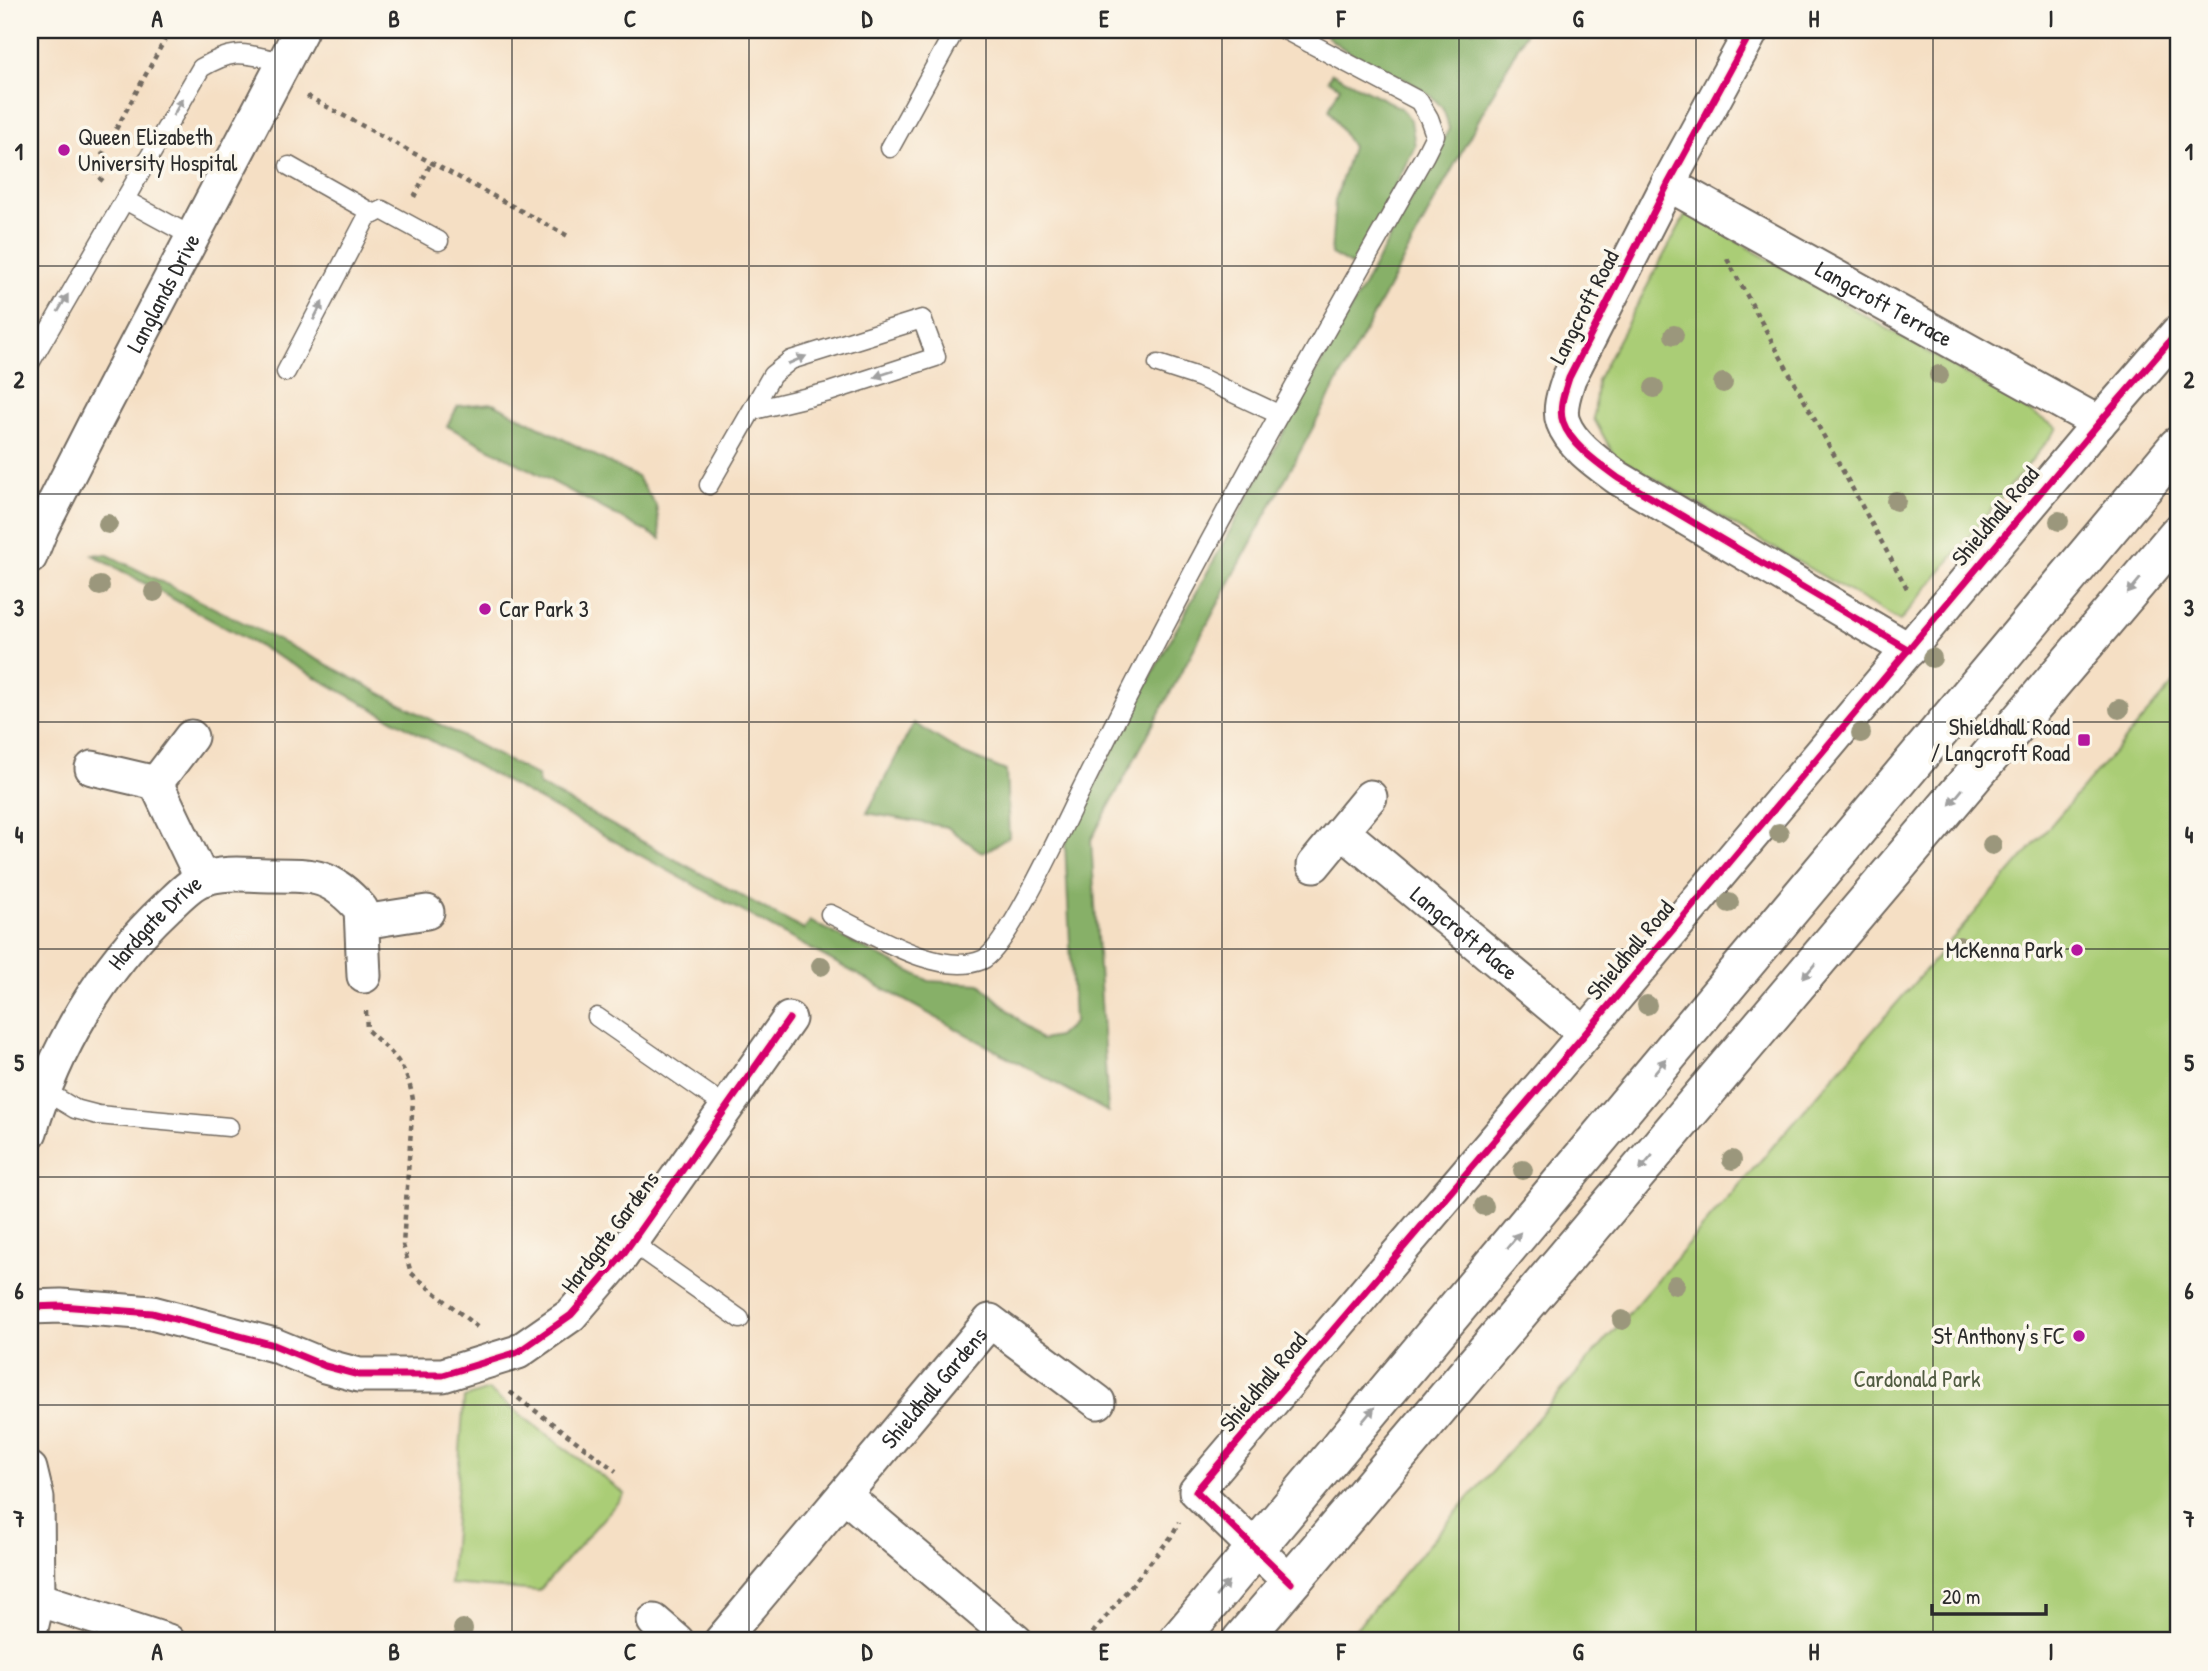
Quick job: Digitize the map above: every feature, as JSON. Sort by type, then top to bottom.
[{"type":"main road","points":[[1178,1641],[2178,446]]},
{"type":"main road","points":[[1241,1641],[2178,534]]},
{"type":"street","name":"Langlands Drive","points":[[30,557],[42,527],[300,30]]},
{"type":"street","name":"Langcroft Road","points":[[1752,30],[1668,184],[1569,378],[1562,400],[1563,422],[1582,450],[1618,478],[1918,638]]},
{"type":"street","name":"Langcroft Terrace","points":[[1668,184],[2099,423]]},
{"type":"street","name":"Shieldhall Road","points":[[1196,1491],[2178,332]]},
{"type":"street","points":[[156,783],[191,737]]},
{"type":"street","points":[[92,768],[156,783]]},
{"type":"street","points":[[156,783],[202,879]]},
{"type":"street","points":[[1314,866],[1370,797]]},
{"type":"street","name":"Langcroft Place","points":[[1343,832],[1585,1034]]},
{"type":"street","name":"Hardgate Drive","points":[[30,1132],[44,1091],[73,1026],[109,972],[148,925],[202,879],[235,874],[316,877],[339,886],[361,909],[364,976]]},
{"type":"street","points":[[363,922],[427,912]]},
{"type":"street","name":"Hardgate Gardens","points":[[30,1307],[61,1306],[152,1313],[274,1345],[325,1366],[359,1375],[443,1375],[518,1352],[571,1315],[621,1257],[725,1106],[789,1019]]},
{"type":"street","name":"Shieldhall Gardens","points":[[721,1641],[990,1321],[1098,1402]]},
{"type":"street","points":[[30,1469],[37,1499],[38,1599],[30,1633]]},
{"type":"street","points":[[1196,1491],[1291,1583]]},
{"type":"street","points":[[844,1495],[1016,1641]]},
{"type":"street","points":[[38,1599],[168,1641]]},
{"type":"lane","points":[[890,148],[955,30]]},
{"type":"lane","points":[[830,914],[926,960],[960,966],[985,959],[999,943],[1035,884],[1145,660],[1278,414],[1435,135],[1419,101],[1285,30]]},
{"type":"lane","points":[[30,363],[201,68],[221,56],[242,52],[280,71]]},
{"type":"lane","points":[[289,166],[374,214]]},
{"type":"lane","points":[[125,200],[193,237]]},
{"type":"lane","points":[[286,372],[366,217],[382,210],[439,241]]},
{"type":"lane","points":[[709,485],[772,375],[790,360],[922,319],[936,357],[829,392],[754,410]]},
{"type":"lane","points":[[1158,363],[1201,378],[1278,414]]},
{"type":"lane","points":[[597,1017],[725,1106]]},
{"type":"lane","points":[[44,1091],[75,1109],[98,1115],[229,1127]]},
{"type":"lane","points":[[631,1242],[740,1319]]},
{"type":"path","points":[[125,200],[96,175],[96,166],[170,30]]},
{"type":"path","points":[[280,71],[430,163],[568,236]]},
{"type":"path","points":[[402,220],[430,163]]},
{"type":"path","points":[[1725,256],[1918,638]]},
{"type":"path","points":[[364,976],[367,1030],[394,1055],[409,1078],[413,1100],[403,1245],[411,1273],[510,1355]]},
{"type":"path","points":[[476,1366],[616,1471]]},
{"type":"path","points":[[1086,1641],[1171,1537],[1196,1491]]},
{"type":"green space","points":[[1327,30],[1527,30],[1091,840],[1108,1112],[91,554],[108,555],[322,662],[537,776],[539,785],[804,930],[810,921],[929,981],[980,984],[1041,1040],[1058,1037],[1074,1022],[1065,843],[1153,672],[1449,129],[1443,110],[1431,97],[1404,79],[1340,46],[1327,36]]},
{"type":"green space","points":[[1332,73],[1401,108],[1411,120],[1415,146],[1360,256],[1351,265],[1331,254],[1335,201],[1352,147],[1329,109],[1340,87],[1328,80]]},
{"type":"green space","points":[[1687,212],[2058,428],[1900,621],[1614,455],[1594,419],[1597,380]]},
{"type":"green space","points":[[493,403],[637,477],[656,505],[661,539],[447,426],[458,406]]},
{"type":"green space","name":"Cardonald Park","points":[[2178,678],[2178,1641],[1345,1641]]},
{"type":"green space","points":[[914,723],[962,753],[1006,771],[1009,837],[983,853],[947,827],[867,813]]},
{"type":"green space","points":[[488,1390],[625,1494],[539,1591],[450,1584],[464,1398]]},
{"type":"cycle path","points":[[1752,30],[1668,184],[1569,378],[1562,405],[1563,422],[1579,446],[1618,478],[1909,650]]},
{"type":"cycle path","points":[[1291,1583],[1196,1491],[2178,332]]},
{"type":"cycle path","points":[[30,1307],[61,1306],[152,1313],[274,1345],[325,1366],[359,1375],[443,1375],[518,1352],[571,1315],[621,1257],[789,1019]]},
{"type":"place","name":"Queen Elizabeth University Hospital","points":[[64,150]]},
{"type":"place","name":"Car Park 3","points":[[485,609]]},
{"type":"place","name":"Shieldhall Road / Langcroft Road","points":[[2084,740]]},
{"type":"place","name":"McKenna Park","points":[[2077,950]]},
{"type":"place","name":"St Anthony's FC","points":[[2079,1336]]}]
